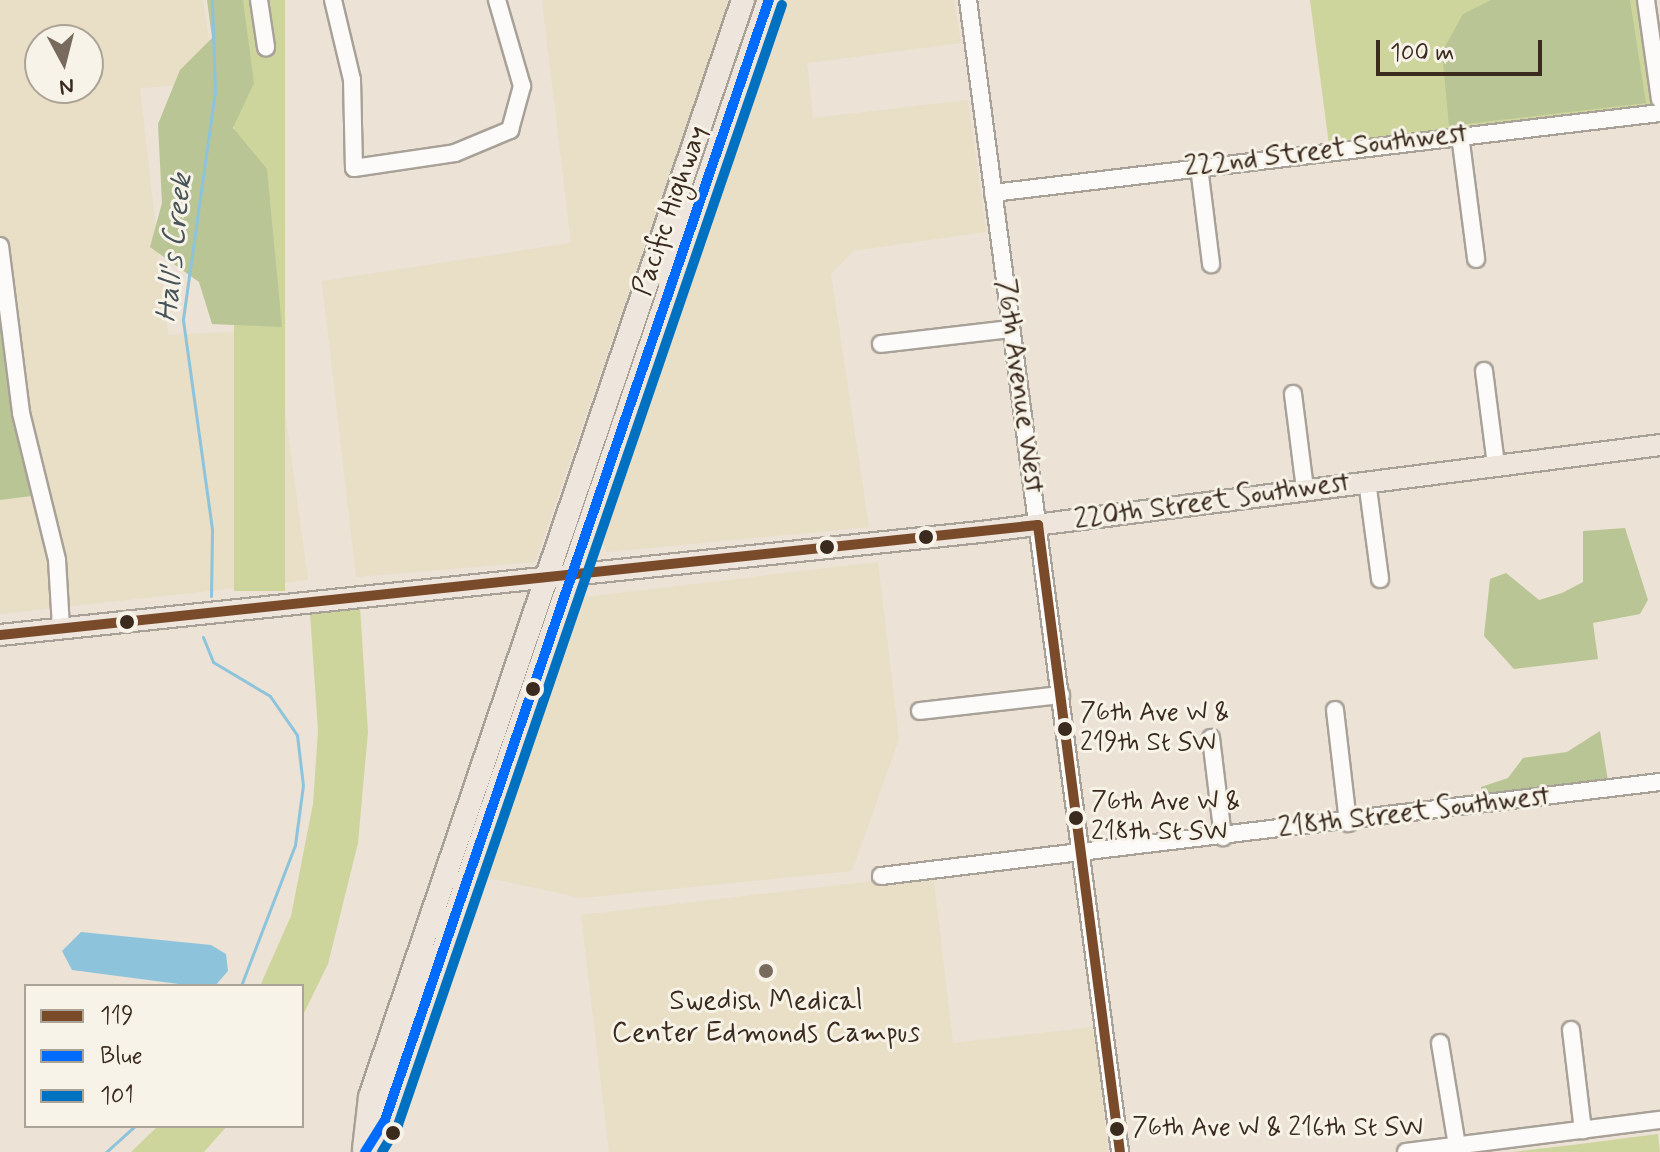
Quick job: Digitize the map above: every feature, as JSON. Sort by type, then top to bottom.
[{"type":"highway","name":"Pacific Highway","points":[[365,1152],[370,1097],[743,0]]},
{"type":"highway","name":"Pacific Highway","points":[[365,1152],[385,1120],[769,0]]},
{"type":"main road","points":[[670,284],[664,273],[683,208],[679,187]]},
{"type":"main road","name":"220th Street Southwest","points":[[0,635],[1038,525],[1660,445]]},
{"type":"street","points":[[259,0],[266,47]]},
{"type":"street","points":[[333,0],[352,80],[354,168],[455,153],[510,130],[522,86],[497,0]]},
{"type":"street","name":"76th Avenue West","points":[[968,0],[1120,1152]]},
{"type":"street","points":[[1646,0],[1660,99]]},
{"type":"street","name":"222nd Street Southwest","points":[[993,193],[1660,113]]},
{"type":"street","points":[[1460,135],[1476,259]]},
{"type":"street","points":[[1199,167],[1211,264]]},
{"type":"street","points":[[0,246],[21,413],[57,560],[61,628]]},
{"type":"street","points":[[881,344],[1011,329]]},
{"type":"street","points":[[1484,371],[1496,465]]},
{"type":"street","points":[[1293,394],[1305,489]]},
{"type":"street","points":[[1367,481],[1380,579]]},
{"type":"street","points":[[920,711],[1061,695]]},
{"type":"street","points":[[1335,710],[1348,823]]},
{"type":"street","points":[[1211,738],[1223,837]]},
{"type":"street","name":"218th Street Southwest","points":[[881,876],[1348,823],[1660,782]]},
{"type":"street","points":[[1571,1030],[1583,1130]]},
{"type":"street","points":[[1440,1043],[1457,1146]]},
{"type":"street","points":[[1406,1152],[1660,1120]]},
{"type":"shaded area","points":[[0,0],[203,0],[209,39],[201,83],[140,88],[168,335],[274,330],[308,580],[0,614],[0,500],[32,496],[0,304]]},
{"type":"shaded area","points":[[542,0],[730,0],[535,562],[356,577],[322,281],[571,243]]},
{"type":"shaded area","points":[[783,0],[954,0],[961,43],[807,63],[813,118],[968,100],[986,232],[853,251],[831,274],[869,527],[607,552],[600,538]]},
{"type":"shaded area","points":[[878,562],[899,739],[852,871],[581,898],[480,876],[577,598]]},
{"type":"shaded area","name":"Swedish Medical Center Edmonds Campus","points":[[933,874],[953,1043],[1094,1027],[1108,1152],[609,1152],[581,915]]},
{"type":"green space","points":[[207,0],[243,0],[254,83],[233,128],[267,169],[282,327],[212,324],[199,282],[150,247],[162,203],[158,124],[180,70],[212,38]]},
{"type":"green space","points":[[234,0],[285,0],[285,591],[234,591]]},
{"type":"green space","points":[[1310,0],[1638,0],[1651,105],[1329,145]]},
{"type":"green space","points":[[1491,0],[1630,0],[1646,103],[1449,126],[1442,52],[1463,14]]},
{"type":"green space","points":[[0,304],[32,496],[0,500]]},
{"type":"green space","points":[[1625,528],[1648,600],[1640,614],[1593,623],[1598,659],[1514,669],[1484,636],[1490,579],[1506,573],[1539,600],[1562,593],[1583,582],[1583,531]]},
{"type":"green space","points":[[360,607],[368,732],[358,843],[328,964],[304,1013],[304,984],[261,984],[291,916],[313,804],[318,731],[310,613]]},
{"type":"green space","points":[[1600,731],[1608,781],[1482,799],[1481,787],[1508,778],[1523,758],[1567,752]]},
{"type":"green space","points":[[156,1128],[225,1128],[204,1152],[131,1152]]},
{"type":"green space","points":[[1658,1134],[1660,1152],[1512,1152],[1572,1145]]},
{"type":"water","points":[[81,932],[211,945],[226,954],[228,971],[217,984],[179,984],[72,970],[62,951]]},
{"type":"waterway","name":"Hall's Creek","points":[[211,596],[212,529],[183,319],[215,91],[212,0]]},
{"type":"waterway","name":"Hall's Creek","points":[[203,637],[213,662],[270,696],[297,735],[303,785],[295,845],[242,984]]},
{"type":"waterway","name":"Hall's Creek","points":[[106,1152],[133,1128]]},
{"type":"transit line","name":"Blue","points":[[365,1152],[385,1120],[769,0]]},
{"type":"transit line","name":"101","points":[[382,1152],[398,1125],[782,5]]},
{"type":"transit line","name":"119","points":[[1038,525],[1120,1152]]},
{"type":"transit line","name":"119","points":[[0,635],[1038,525]]},
{"type":"place","name":"76th Ave W & 219th St SW","points":[[1065,729]]},
{"type":"place","name":"76th Ave W & 218th St SW","points":[[1076,818]]},
{"type":"place","name":"Swedish Medical Center Edmonds Campus","points":[[766,971]]},
{"type":"place","name":"76th Ave W & 216th St SW","points":[[1117,1129]]}]
